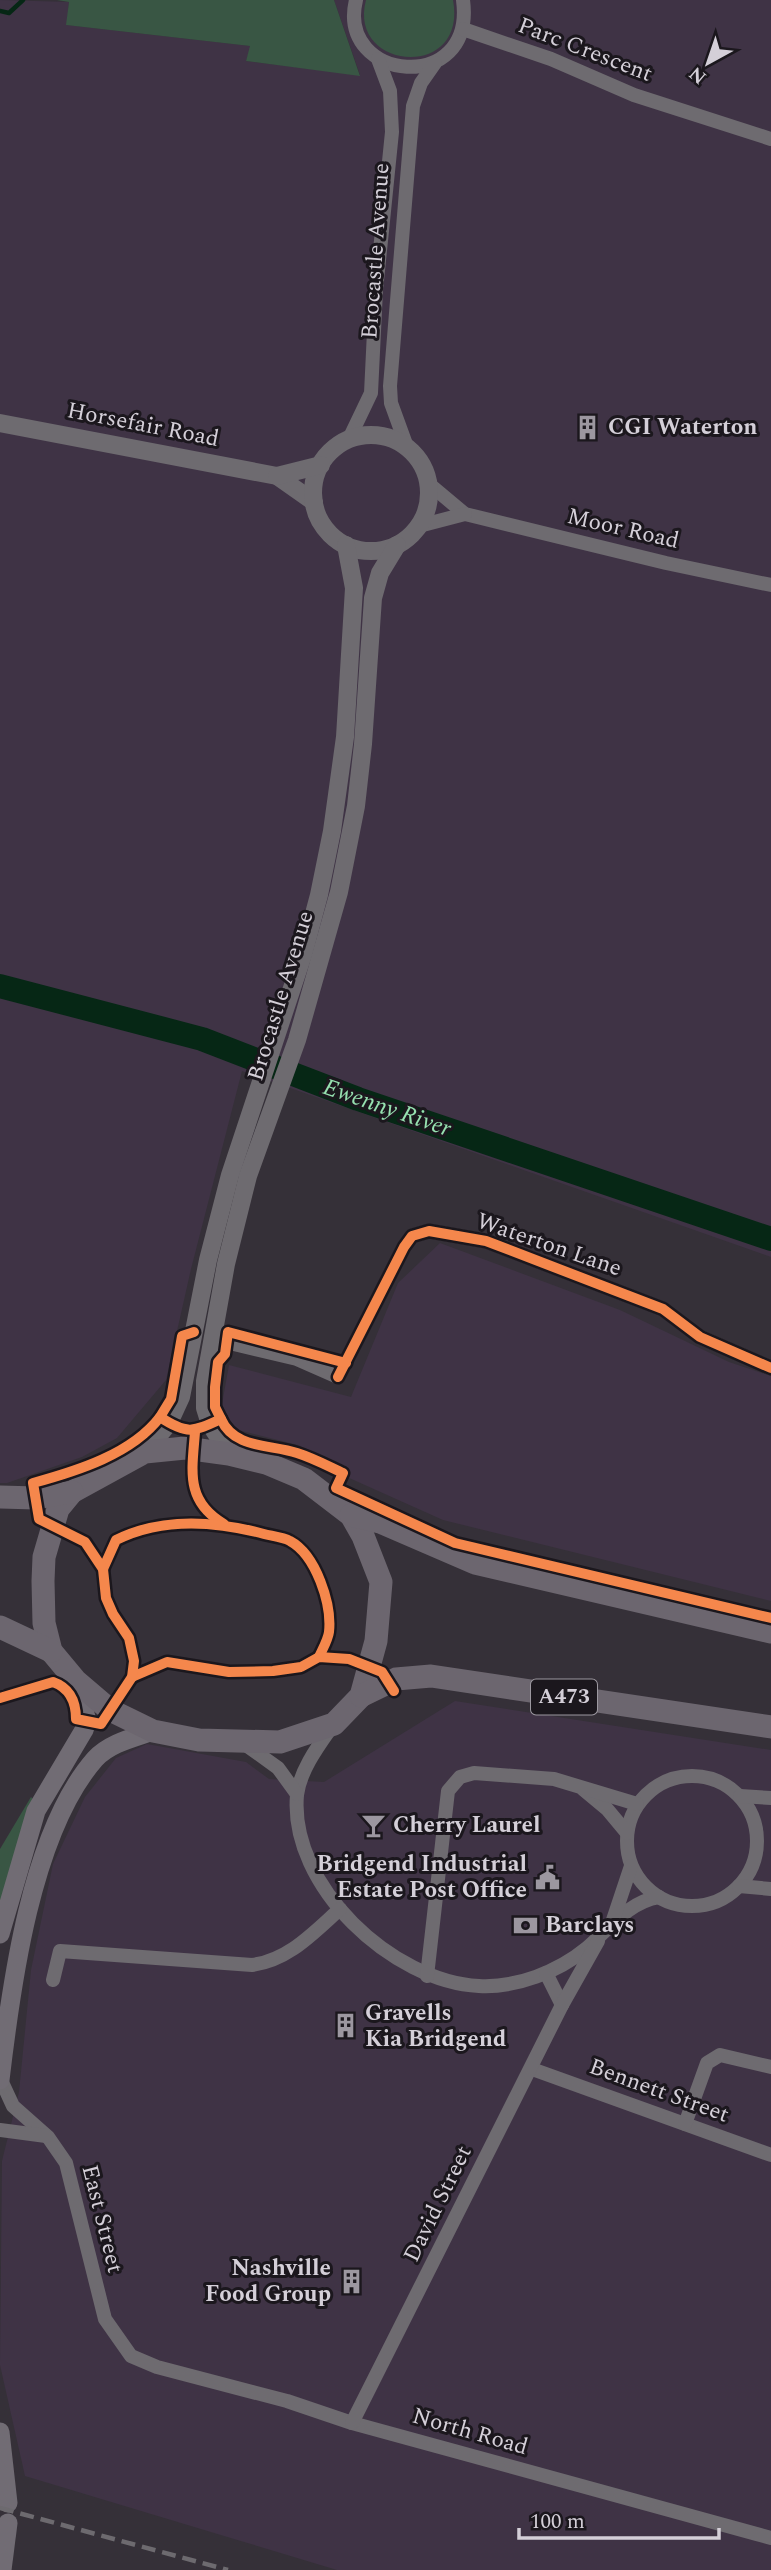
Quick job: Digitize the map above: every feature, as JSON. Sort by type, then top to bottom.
[{"type":"main road","points":[[0,1497],[36,1497],[72,1492],[145,1452],[185,1448],[229,1454],[266,1464],[304,1479],[351,1515],[380,1522],[475,1563],[771,1633]]},
{"type":"main road","points":[[51,1651],[43,1607],[44,1557],[58,1509],[72,1492]]},
{"type":"main road","points":[[0,1627],[51,1651],[76,1681],[110,1710],[153,1731],[199,1740],[243,1743],[280,1741],[334,1724],[361,1696],[376,1641],[381,1582],[374,1559],[351,1515]]},
{"type":"main road","name":"A473","points":[[361,1696],[396,1679],[431,1676],[771,1727]]},
{"type":"main road","points":[[0,1934],[36,1811],[85,1730],[87,1721],[76,1681]]},
{"type":"main road","points":[[0,2079],[3,2031],[31,1902],[54,1830],[74,1789],[96,1759],[121,1742],[153,1731]]},
{"type":"main road","points":[[0,2432],[8,2513],[2,2570]]},
{"type":"street","name":"Brocastle Avenue","points":[[349,439],[372,393],[376,290],[392,132],[390,91],[378,59],[359,36],[355,22],[356,0]]},
{"type":"street","points":[[463,0],[463,29]]},
{"type":"street","name":"Brocastle Avenue","points":[[407,447],[394,415],[390,386],[413,106],[421,83],[435,63],[447,54],[463,29]]},
{"type":"street","name":"Parc Crescent","points":[[463,29],[551,59],[634,95],[771,139]]},
{"type":"street","points":[[378,59],[406,68],[435,63]]},
{"type":"street","name":"Horsefair Road","points":[[0,423],[277,476],[314,502]]},
{"type":"street","points":[[379,435],[407,447],[421,463],[428,483],[426,513],[419,526],[397,545],[380,550],[363,550],[346,545],[325,527],[314,502],[314,483],[321,465],[333,449],[349,439],[379,435]]},
{"type":"street","name":"Horsefair Road","points":[[277,476],[321,465]]},
{"type":"street","name":"Moor Road","points":[[428,483],[465,514],[666,563],[771,585]]},
{"type":"street","name":"Moor Road","points":[[419,526],[465,514]]},
{"type":"street","name":"Brocastle Avenue","points":[[145,1452],[169,1423],[181,1397],[208,1260],[230,1175],[303,955],[332,831],[345,737],[352,644],[354,588],[346,545]]},
{"type":"street","name":"Brocastle Avenue","points":[[229,1454],[210,1424],[205,1408],[205,1381],[212,1339],[226,1264],[248,1176],[297,1040],[339,892],[356,806],[373,598],[380,573],[397,545]]},
{"type":"street","name":"Waterton Lane","points":[[212,1339],[297,1359],[338,1377],[404,1247],[412,1236],[429,1231],[486,1241],[623,1293],[663,1310],[700,1338],[771,1368]]},
{"type":"street","points":[[334,1724],[311,1757],[297,1794],[298,1819],[304,1845],[319,1880],[340,1909],[394,1959],[428,1976],[453,1983],[481,1986],[518,1982],[546,1973],[584,1950],[613,1920],[648,1899],[659,1898]]},
{"type":"street","points":[[243,1743],[272,1762],[297,1794]]},
{"type":"street","points":[[428,1976],[440,1891],[448,1791],[460,1777],[466,1774],[487,1774],[554,1779],[637,1804]]},
{"type":"street","points":[[613,1920],[631,1866],[627,1833],[637,1804],[660,1784],[688,1775],[708,1777],[740,1796],[752,1814],[757,1842],[752,1864],[740,1886],[712,1903],[676,1905],[659,1898],[648,1889],[631,1866]]},
{"type":"street","points":[[580,1786],[607,1809],[627,1833]]},
{"type":"street","points":[[740,1796],[771,1798]]},
{"type":"street","points":[[740,1886],[771,1889]]},
{"type":"street","points":[[53,1980],[60,1951],[252,1965],[269,1963],[285,1955],[340,1909]]},
{"type":"street","name":"David Street","points":[[352,2423],[562,2005],[590,1960],[600,1935]]},
{"type":"street","points":[[546,1973],[562,2005]]},
{"type":"street","points":[[685,2124],[707,2063],[720,2055],[771,2067]]},
{"type":"street","name":"Bennett Street","points":[[532,2069],[771,2155]]},
{"type":"street","name":"East Street","points":[[0,2079],[13,2106],[48,2137],[66,2163],[105,2319],[131,2356],[158,2367]]},
{"type":"street","points":[[0,2130],[48,2137]]},
{"type":"street","name":"North Road","points":[[158,2367],[287,2401],[352,2423],[771,2539]]},
{"type":"shaded area","points":[[0,0],[69,2],[67,25],[251,46],[246,61],[360,75],[334,0],[771,0],[771,1257],[242,1071],[191,1269],[166,1380],[117,1438],[82,1457],[7,1483],[0,1483]]},
{"type":"shaded area","points":[[440,1243],[620,1310],[729,1362],[771,1376],[771,1601],[443,1520],[347,1477],[349,1473],[331,1460],[298,1445],[238,1430],[227,1418],[222,1404],[229,1365],[351,1397],[398,1283]]},
{"type":"shaded area","points":[[455,1701],[771,1750],[771,2570],[337,2570],[25,2476],[0,2365],[2,2161],[19,2092],[31,1970],[53,1864],[85,1797],[116,1758],[147,1744],[246,1762],[269,1779],[324,1782]]},
{"type":"green space","points":[[57,0],[334,0],[360,76],[246,61],[250,46],[66,25],[69,2]]},
{"type":"green space","points":[[366,0],[453,0],[453,26],[443,44],[427,54],[408,57],[389,53],[374,41],[365,24]]},
{"type":"green space","points":[[31,1797],[33,1799],[0,1927],[0,1849]]},
{"type":"waterway","points":[[0,11],[9,13],[23,0]]},
{"type":"waterway","name":"Ewenny River","points":[[0,986],[202,1039],[358,1099],[771,1239]]},
{"type":"railway","points":[[0,2508],[228,2570]]},
{"type":"cycle path","points":[[338,1377],[404,1247],[412,1236],[429,1231],[486,1241],[663,1309],[700,1337],[771,1368]]},
{"type":"cycle path","points":[[160,1417],[171,1399],[182,1336],[194,1332]]},
{"type":"cycle path","points":[[221,1419],[215,1407],[215,1387],[218,1362],[225,1354],[228,1332],[346,1363]]},
{"type":"cycle path","points":[[0,1698],[53,1682],[71,1696],[76,1719],[101,1724],[132,1677],[134,1661],[129,1638],[106,1598],[103,1569],[85,1542],[39,1519],[33,1483],[85,1467],[119,1451],[135,1441],[160,1417],[177,1427],[190,1430],[221,1419],[227,1429],[244,1441],[297,1453],[343,1473],[336,1488],[455,1543],[771,1618]]},
{"type":"cycle path","points":[[195,1432],[193,1472],[197,1495],[211,1515],[224,1524]]},
{"type":"cycle path","points":[[103,1569],[116,1540],[170,1525],[227,1526],[287,1540],[307,1557],[325,1595],[329,1632],[319,1657]]},
{"type":"cycle path","points":[[132,1677],[167,1662],[229,1672],[273,1671],[301,1667],[319,1657],[349,1659],[382,1672],[394,1691]]},
{"type":"place","name":"CGI Waterton","points":[[588,427]]},
{"type":"place","name":"Cherry Laurel","points":[[373,1825]]},
{"type":"place","name":"Bridgend Industrial Estate Post Office","points":[[547,1877]]},
{"type":"place","name":"Barclays","points":[[525,1925]]},
{"type":"place","name":"Gravells Kia Bridgend","points":[[345,2026]]},
{"type":"place","name":"Nashville Food Group","points":[[351,2281]]}]
